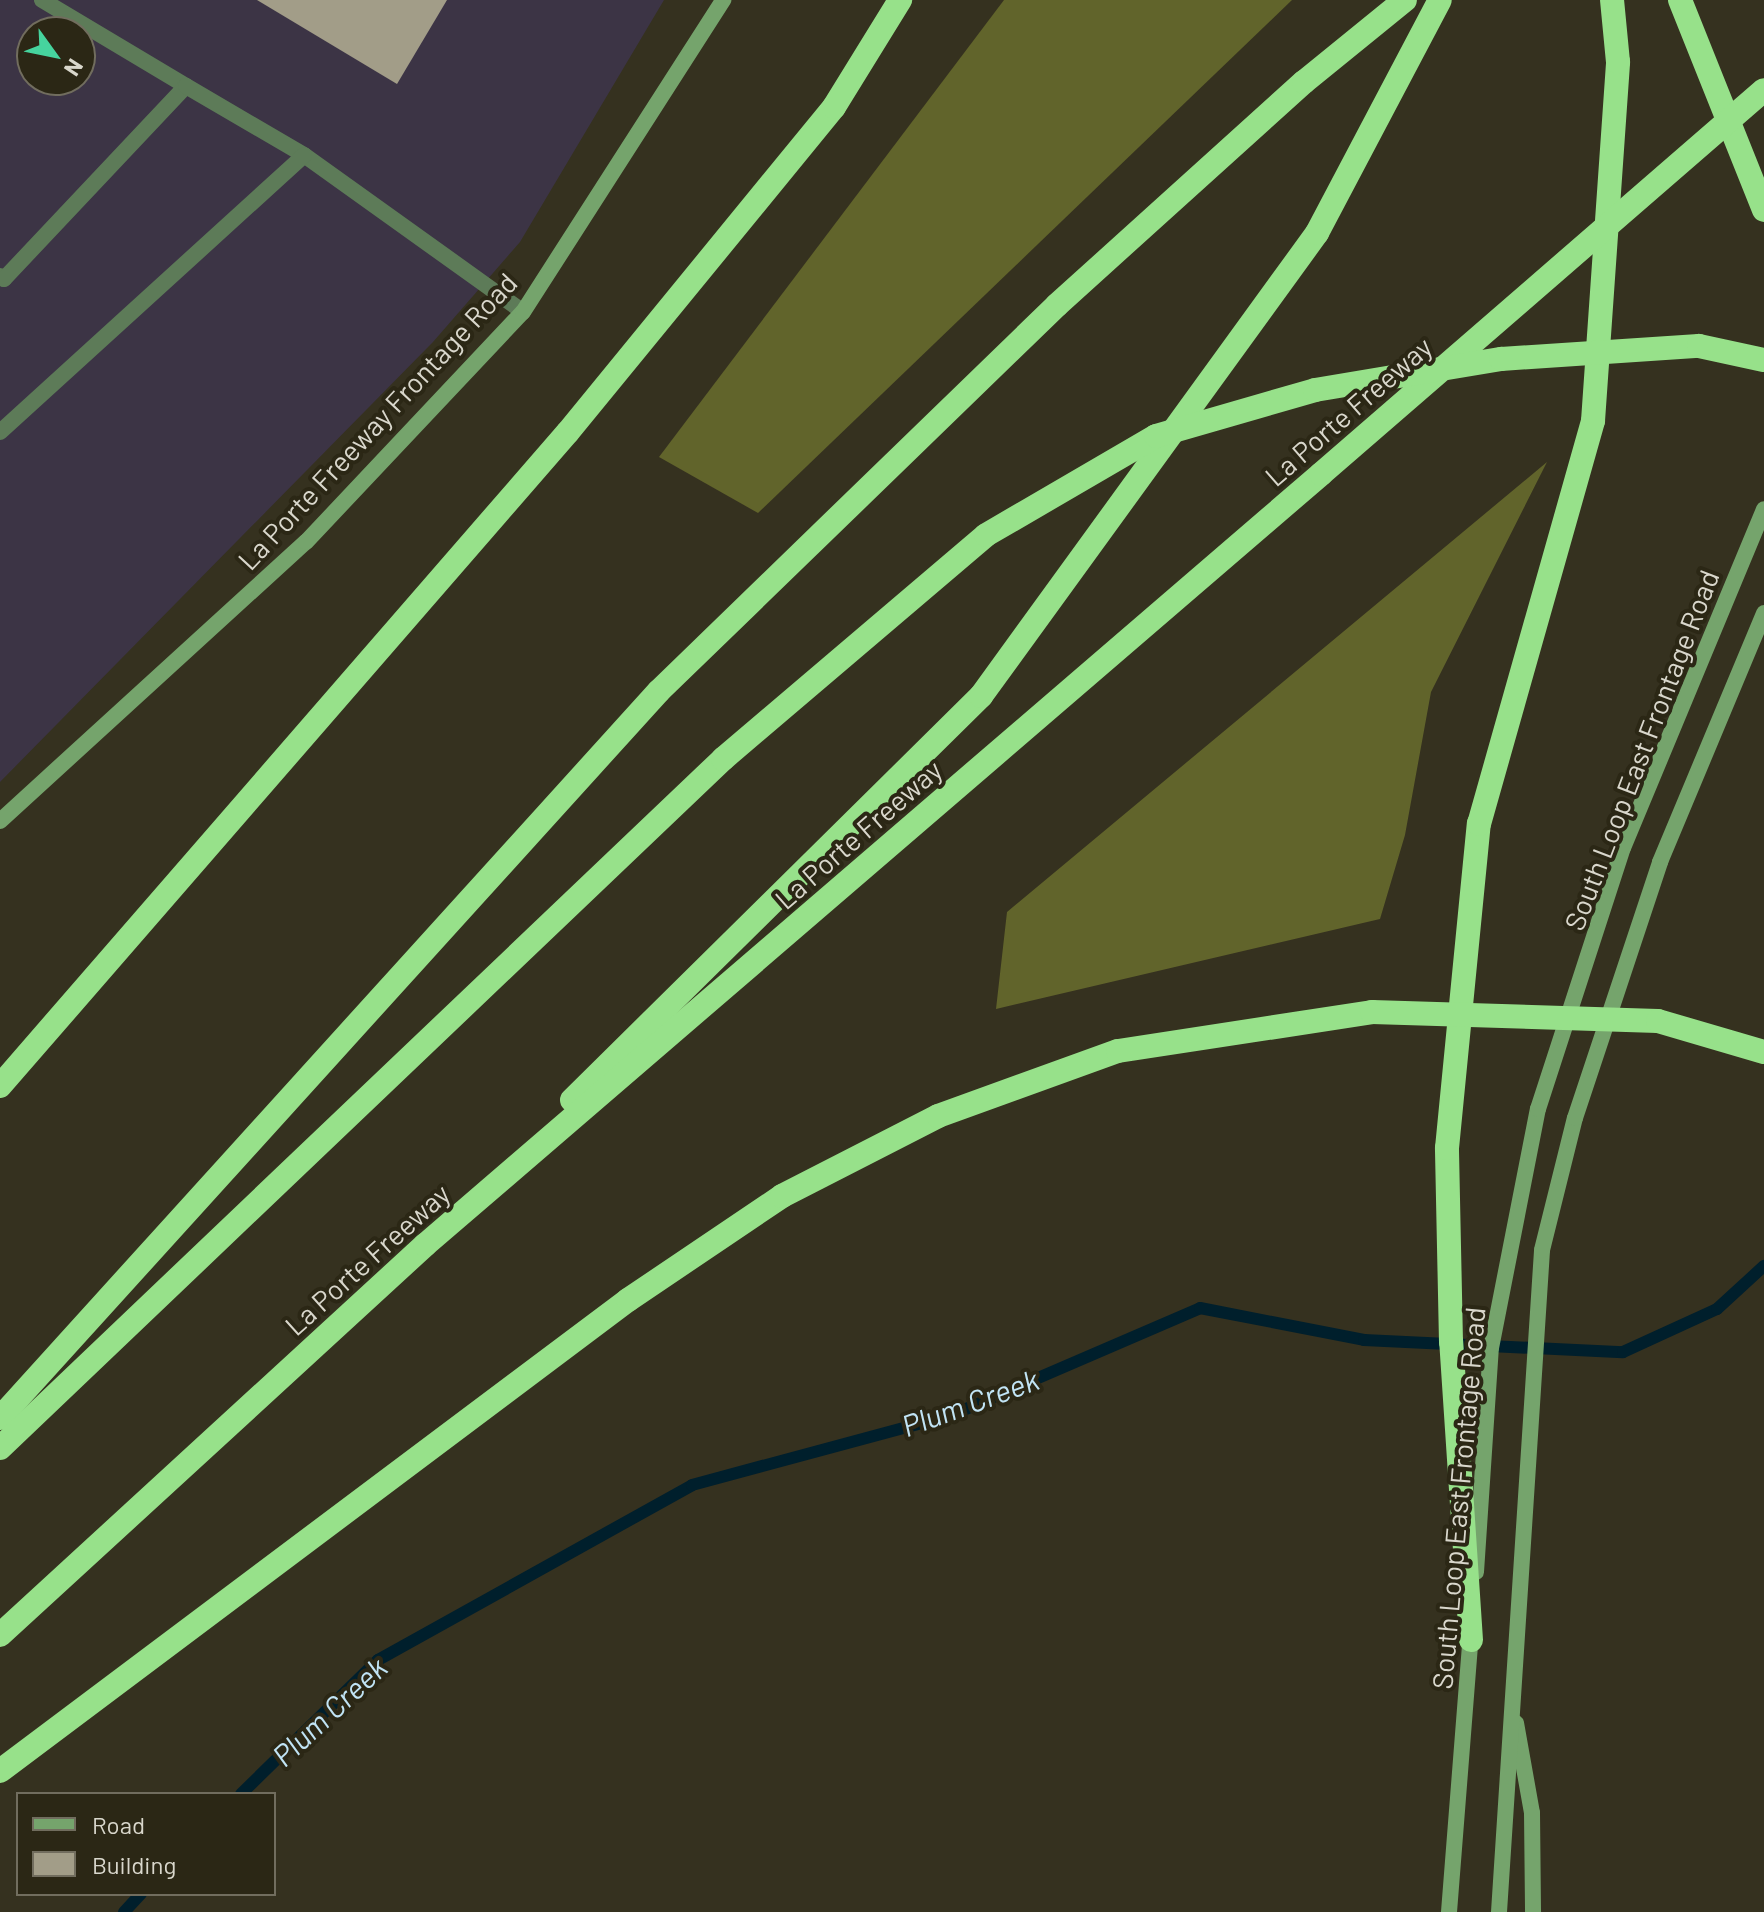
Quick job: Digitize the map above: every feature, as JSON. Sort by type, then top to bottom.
[{"type":"highway","points":[[0,1086],[568,432],[834,107],[900,0]]},
{"type":"highway","points":[[0,1418],[659,691],[1057,305],[1304,82],[1405,0]]},
{"type":"highway","points":[[425,1245],[981,696],[1317,233],[1440,0]]},
{"type":"highway","points":[[1471,1640],[1457,1433],[1447,1148],[1479,824],[1593,421],[1618,62],[1612,0]]},
{"type":"highway","points":[[1680,0],[1764,210]]},
{"type":"highway","name":"La Porte Freeway","points":[[0,1635],[425,1245],[1764,90]]},
{"type":"highway","points":[[0,1448],[723,759],[986,535],[1156,436],[1315,390],[1501,359],[1699,346],[1764,360]]},
{"type":"highway","points":[[0,1771],[628,1300],[782,1196],[938,1116],[1118,1051],[1372,1012],[1658,1021],[1764,1052]]},
{"type":"main road","name":"La Porte Freeway Frontage Road","points":[[0,821],[306,542],[523,312],[723,0]]},
{"type":"main road","name":"South Loop East Frontage Road","points":[[1449,1912],[1491,1348],[1538,1109],[1623,848],[1764,509]]},
{"type":"main road","name":"South Loop East Frontage Road","points":[[1499,1912],[1542,1250],[1561,1174],[1660,862],[1764,613]]},
{"type":"main road","points":[[1512,1696],[1532,1813],[1533,1912]]},
{"type":"lane","points":[[42,0],[304,155],[523,312]]},
{"type":"lane","points":[[0,276],[4,279],[186,86]]},
{"type":"lane","points":[[0,432],[304,155]]},
{"type":"shaded area","points":[[0,0],[664,0],[520,242],[433,342],[0,782]]},
{"type":"green space","points":[[1004,0],[1292,0],[758,513],[659,457]]},
{"type":"green space","points":[[1547,462],[1431,692],[1405,835],[1380,919],[996,1009],[1007,912]]},
{"type":"building","points":[[257,0],[447,0],[397,84]]},
{"type":"waterway","name":"Plum Creek","points":[[243,1792],[378,1660],[692,1485],[952,1415],[1200,1308],[1364,1340],[1623,1352],[1717,1309],[1764,1266]]},
{"type":"waterway","name":"Plum Creek","points":[[124,1912],[139,1896]]}]
